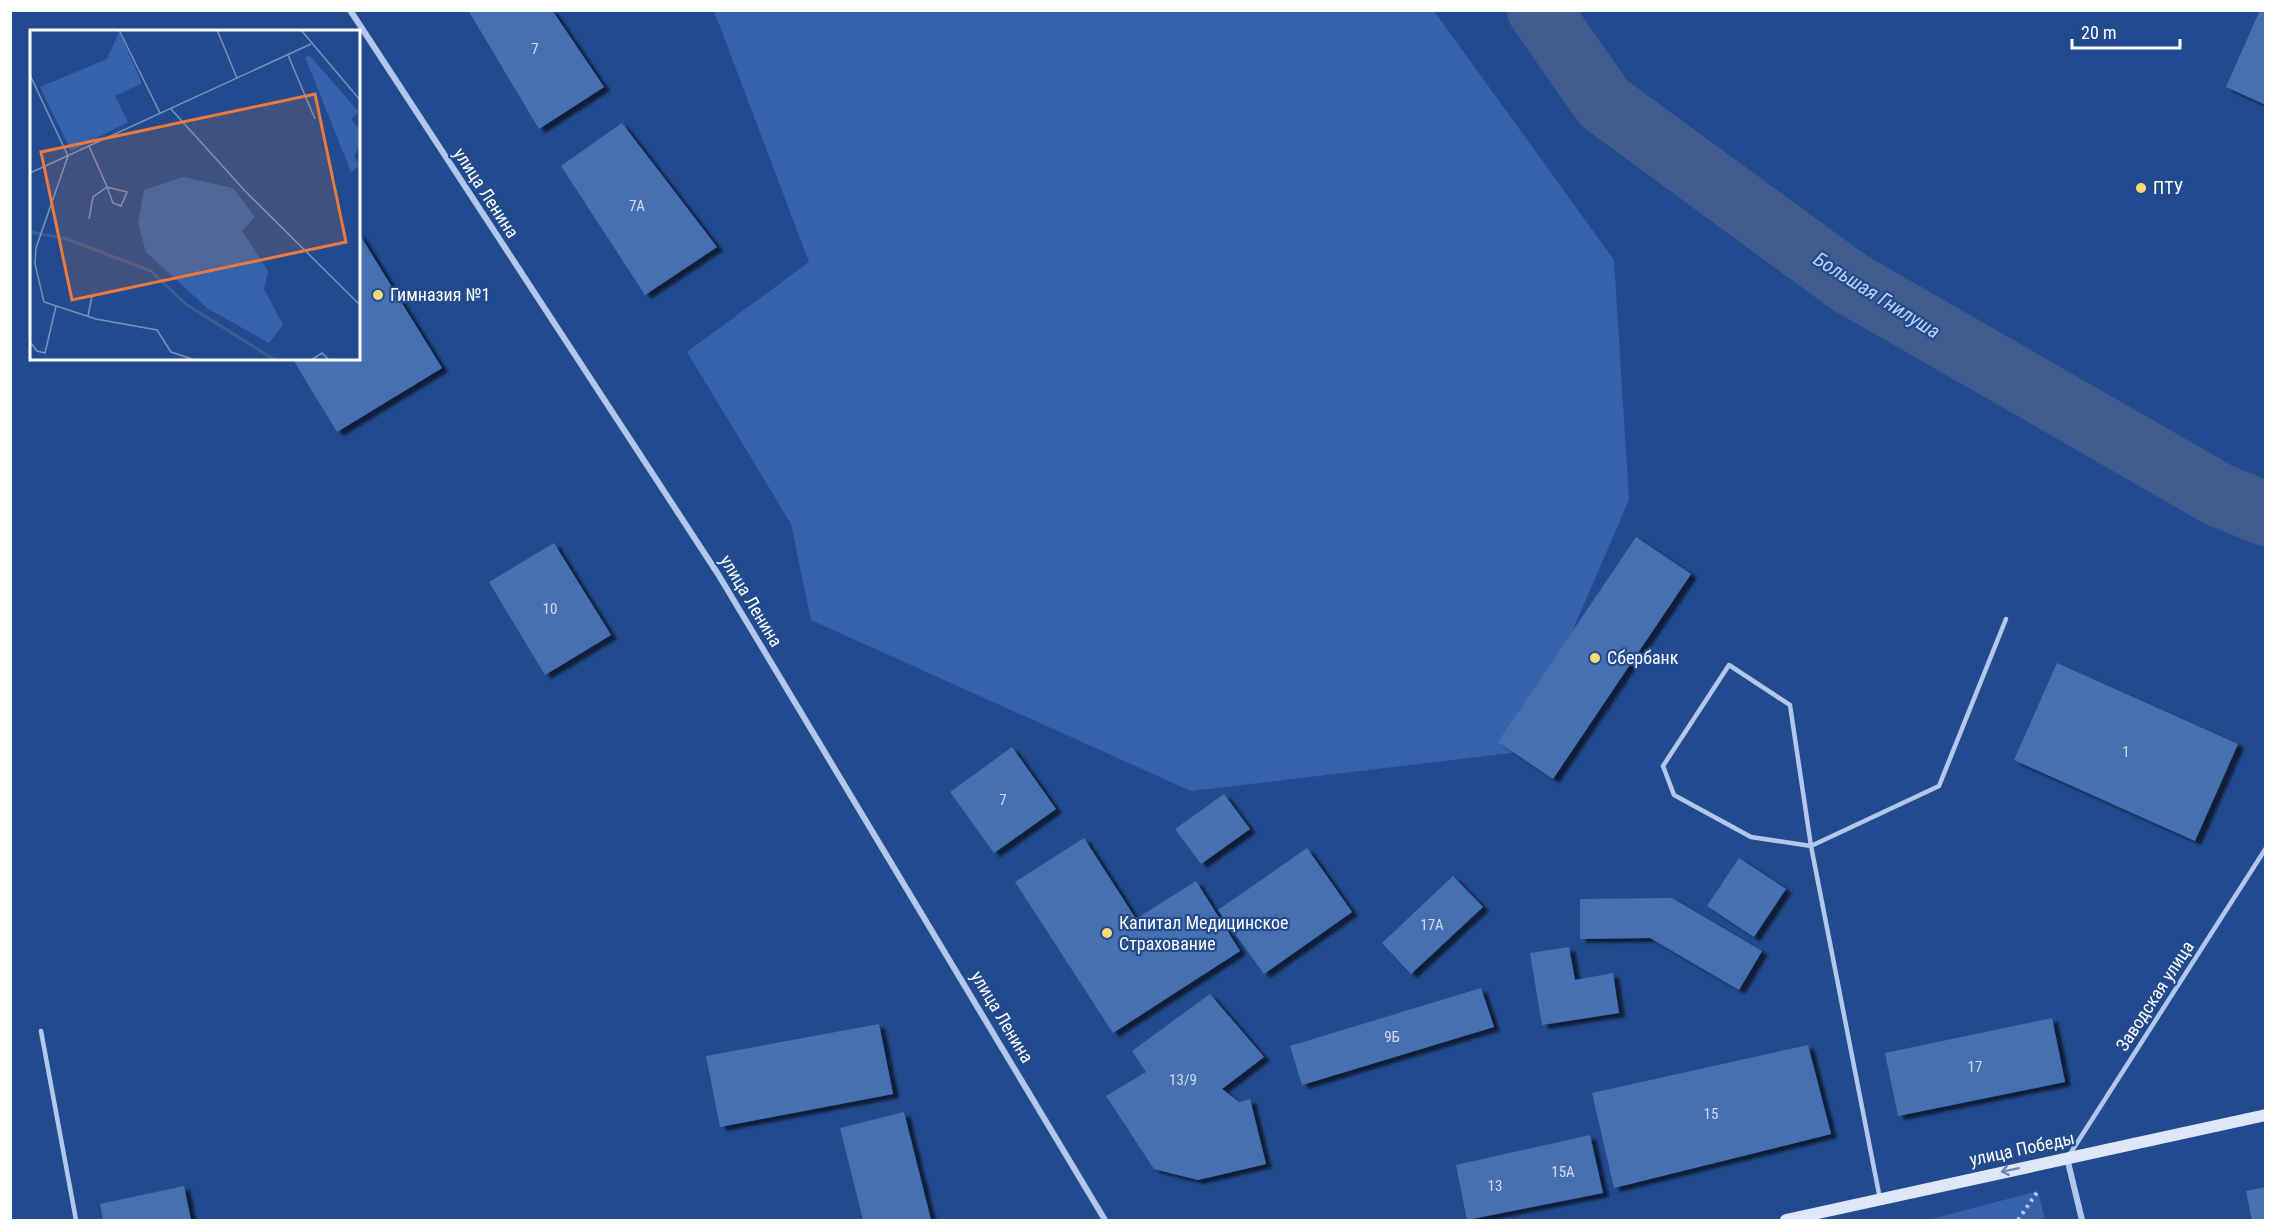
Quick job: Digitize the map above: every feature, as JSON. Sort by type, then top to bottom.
[{"type":"main road","name":"улица Победы","points":[[1785,1221],[2265,1114]]},
{"type":"street","name":"улица Ленина","points":[[350,10],[718,574],[1105,1221]]},
{"type":"street","points":[[2067,1158],[2082,1221]]},
{"type":"lane","points":[[1880,1199],[1811,846],[1790,705],[1729,665],[1663,765],[1674,795],[1751,837],[1811,846],[1939,786],[2006,619]]},
{"type":"lane","name":"Заводская улица","points":[[2067,1158],[2265,848]]},
{"type":"lane","points":[[41,1031],[76,1221]]},
{"type":"shaded area","points":[[714,11],[1434,11],[1614,260],[1629,500],[1520,752],[1191,791],[811,620],[791,524],[687,352],[809,262]]},
{"type":"shaded area","points":[[2038,1191],[2045,1220],[1928,1220]]},
{"type":"building","points":[[468,10],[552,10],[604,87],[539,129]]},
{"type":"building","points":[[2260,10],[2266,10],[2266,105],[2226,87]]},
{"type":"building","points":[[622,123],[717,247],[645,295],[561,166]]},
{"type":"building","name":"Гимназия №1","points":[[360,235],[442,368],[337,432],[293,360],[360,360]]},
{"type":"building","name":"Сбербанк","points":[[1636,537],[1691,574],[1553,779],[1498,742]]},
{"type":"building","points":[[554,543],[611,635],[545,675],[489,582]]},
{"type":"building","points":[[2057,663],[2238,744],[2195,841],[2014,760]]},
{"type":"building","points":[[1012,747],[1056,809],[994,853],[950,792]]},
{"type":"building","points":[[1224,794],[1250,829],[1201,864],[1175,829]]},
{"type":"building","points":[[1084,838],[1136,919],[1196,881],[1240,951],[1113,1033],[1015,882]]},
{"type":"building","points":[[1307,848],[1352,912],[1264,974],[1218,910]]},
{"type":"building","points":[[1739,858],[1786,889],[1754,937],[1707,906]]},
{"type":"building","points":[[1453,876],[1483,907],[1411,974],[1382,943]]},
{"type":"building","points":[[1672,898],[1762,951],[1739,990],[1650,938],[1580,939],[1580,899]]},
{"type":"building","points":[[1569,947],[1575,980],[1613,973],[1619,1013],[1542,1025],[1530,953]]},
{"type":"building","points":[[1481,988],[1494,1027],[1302,1085],[1290,1046]]},
{"type":"building","points":[[1210,994],[1264,1057],[1222,1089],[1239,1102],[1250,1099],[1266,1164],[1198,1180],[1154,1169],[1106,1096],[1146,1072],[1132,1051]]},
{"type":"building","points":[[2052,1018],[2065,1082],[1898,1116],[1885,1053]]},
{"type":"building","points":[[879,1024],[893,1094],[720,1127],[706,1056]]},
{"type":"building","points":[[1808,1045],[1831,1134],[1614,1188],[1592,1093]]},
{"type":"building","points":[[904,1112],[931,1220],[863,1220],[840,1128]]},
{"type":"building","points":[[1590,1135],[1603,1193],[1467,1220],[1456,1165]]},
{"type":"building","points":[[184,1186],[191,1220],[103,1220],[100,1204]]},
{"type":"building","points":[[2266,1187],[2266,1220],[2252,1220],[2246,1191]]},
{"type":"waterway","name":"Большая Гнилуша","points":[[1539,10],[1604,103],[1850,283],[2219,495],[2266,514]]},
{"type":"place","name":"ПТУ","points":[[2141,188]]},
{"type":"place","name":"Гимназия №1","points":[[378,295]]},
{"type":"place","name":"Сбербанк","points":[[1595,658]]},
{"type":"place","name":"Капитал Медицинское Страхование","points":[[1107,933]]}]
